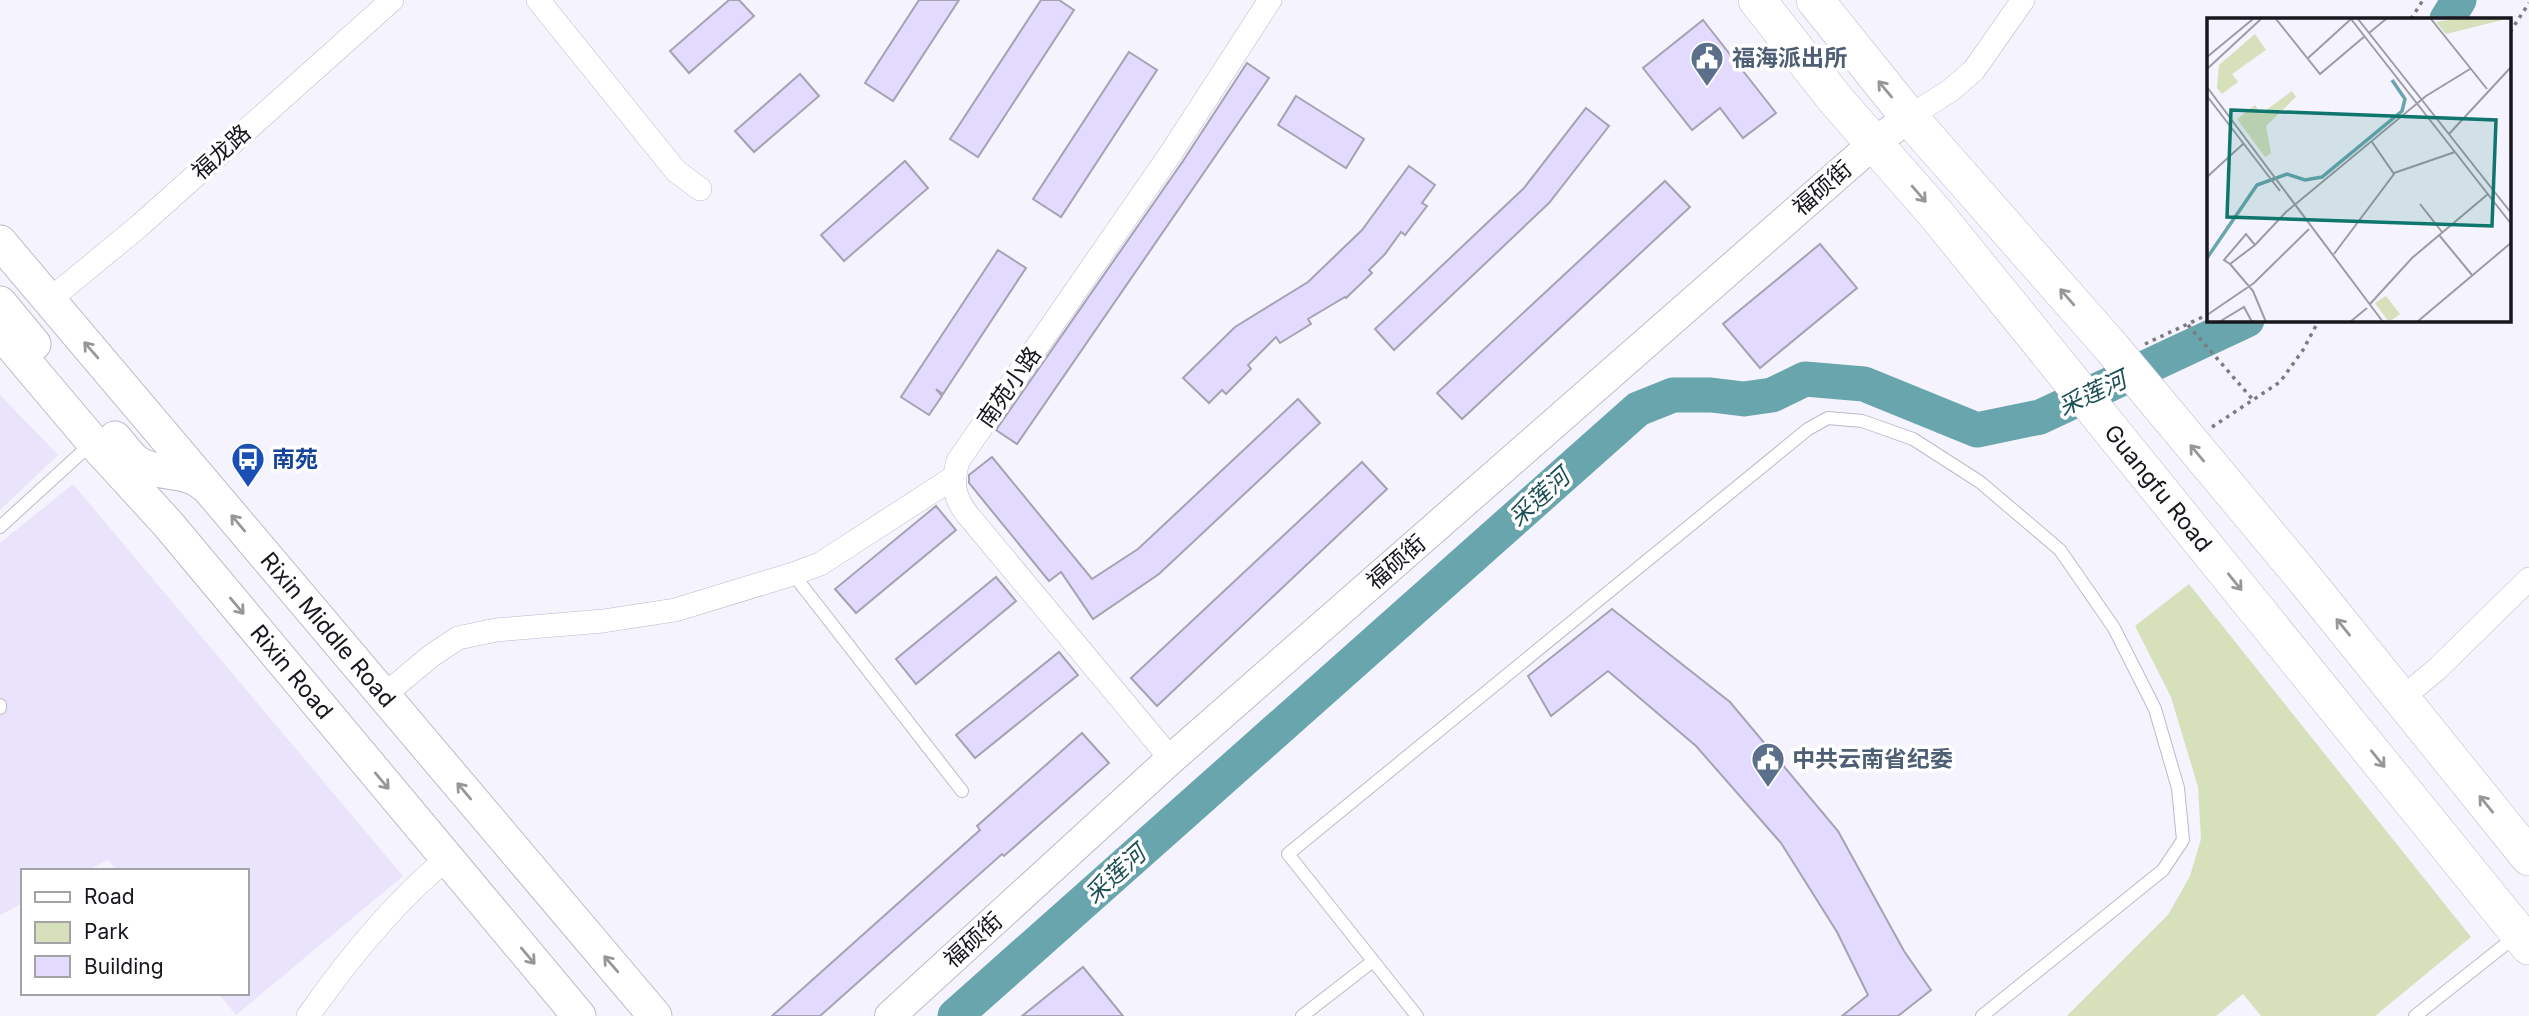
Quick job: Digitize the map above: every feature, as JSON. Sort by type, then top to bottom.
[{"type":"main road","name":"Guangfu Road","points":[[1757,0],[1874,144],[1936,214],[2524,939]]},
{"type":"main road","points":[[1815,0],[1909,117],[2112,348],[2154,402],[2304,578],[2529,857]]},
{"type":"main road","name":"Rixin Middle Road","points":[[0,242],[655,1016]]},
{"type":"main road","points":[[0,303],[105,428],[138,463],[196,478],[211,490]]},
{"type":"main road","name":"Rixin Road","points":[[0,332],[93,442],[168,524],[579,1016]]},
{"type":"main road","points":[[168,524],[166,504],[174,489],[195,484],[211,490]]},
{"type":"street","name":"福龙路","points":[[48,300],[138,227],[392,0]]},
{"type":"street","points":[[538,0],[676,171],[700,188]]},
{"type":"street","name":"南苑小路","points":[[953,478],[958,461],[1171,153],[1270,0]]},
{"type":"street","points":[[1909,117],[1951,90],[1974,70],[2023,0]]},
{"type":"street","name":"福硕街","points":[[890,1016],[1171,759],[1874,144],[1909,117]]},
{"type":"street","points":[[383,695],[458,638],[496,630],[603,621],[675,610],[730,595],[820,564],[953,478],[956,499],[967,514],[1171,759]]},
{"type":"street","points":[[2401,699],[2437,669],[2529,579]]},
{"type":"street","points":[[308,1016],[394,908],[420,881],[447,859]]},
{"type":"lane","points":[[1416,1016],[1288,854],[1786,446],[1828,418],[1862,421],[1913,439],[1980,482],[2060,550],[2114,628],[2155,709],[2178,788],[2183,840],[2164,870],[1982,1016]]},
{"type":"lane","points":[[0,527],[93,442]]},
{"type":"lane","points":[[793,574],[962,791]]},
{"type":"lane","points":[[2415,1016],[2524,939]]},
{"type":"lane","points":[[1302,1016],[1373,961]]},
{"type":"path","points":[[2412,18],[2423,0]]},
{"type":"path","points":[[2512,29],[2529,3]]},
{"type":"path","points":[[2112,348],[2137,347],[2207,315]]},
{"type":"path","points":[[2189,442],[2280,382],[2303,350],[2318,322]]},
{"type":"path","points":[[2188,325],[2254,401]]},
{"type":"shaded area","points":[[0,395],[58,455],[0,510]]},
{"type":"shaded area","points":[[73,484],[403,876],[236,1015],[220,995],[248,995],[248,869],[115,869],[108,860],[90,869],[21,869],[21,904],[0,915],[0,543]]},
{"type":"green space","points":[[2189,584],[2471,937],[2375,1016],[2261,1016],[2243,994],[2216,1016],[2067,1016],[2168,915],[2190,876],[2201,839],[2198,787],[2171,697],[2135,626]]},
{"type":"building","points":[[729,0],[739,0],[754,16],[689,73],[670,51]]},
{"type":"building","points":[[919,0],[959,0],[893,101],[865,83]]},
{"type":"building","points":[[1041,0],[1059,0],[1074,10],[978,157],[950,139]]},
{"type":"building","name":"福海派出所","points":[[1703,20],[1776,113],[1743,138],[1720,108],[1692,130],[1643,68]]},
{"type":"building","points":[[1129,52],[1157,70],[1061,217],[1033,199]]},
{"type":"building","points":[[1247,63],[1269,78],[1017,444],[996,430],[1183,161]]},
{"type":"building","points":[[800,74],[819,96],[754,152],[735,131]]},
{"type":"building","points":[[1296,96],[1364,139],[1346,168],[1278,125]]},
{"type":"building","points":[[1586,108],[1609,126],[1549,203],[1394,350],[1375,329],[1524,188]]},
{"type":"building","points":[[905,161],[928,188],[844,261],[821,235]]},
{"type":"building","points":[[1409,166],[1435,185],[1422,203],[1427,206],[1405,235],[1401,232],[1369,270],[1372,273],[1346,298],[1308,319],[1311,324],[1280,343],[1276,337],[1248,365],[1251,369],[1226,394],[1222,390],[1209,403],[1183,378],[1235,327],[1308,282],[1362,230]]},
{"type":"building","points":[[1665,181],[1690,207],[1462,419],[1437,393]]},
{"type":"building","points":[[1820,244],[1857,288],[1760,368],[1723,324]]},
{"type":"building","points":[[998,250],[1026,268],[943,394],[936,389],[942,396],[929,415],[901,397]]},
{"type":"building","points":[[1298,399],[1320,423],[1159,574],[1093,619],[1061,572],[1049,581],[969,483],[969,475],[992,457],[1092,579],[1138,549]]},
{"type":"building","points":[[1362,462],[1387,489],[1157,706],[1131,678]]},
{"type":"building","points":[[936,506],[956,530],[856,613],[835,589]]},
{"type":"building","points":[[996,577],[1016,601],[916,684],[896,659]]},
{"type":"building","name":"中共云南省纪委","points":[[1612,609],[1730,702],[1838,831],[1904,951],[1931,990],[1898,1016],[1842,1016],[1868,995],[1837,932],[1781,843],[1696,746],[1608,671],[1551,716],[1528,676]]},
{"type":"building","points":[[1059,652],[1078,675],[975,758],[956,735]]},
{"type":"building","points":[[1082,733],[1109,763],[820,1016],[772,1016],[980,830],[977,826]]},
{"type":"building","points":[[1083,967],[1123,1016],[1022,1016]]},
{"type":"waterway","name":"采莲河","points":[[2448,18],[2459,0]]},
{"type":"waterway","name":"采莲河","points":[[955,1016],[1638,409],[1673,395],[1711,395],[1744,399],[1772,395],[1805,379],[1864,384],[1977,430],[2040,417],[2243,322]]},
{"type":"place","name":"福海派出所","points":[[1707,88]]},
{"type":"place","name":"南苑","points":[[248,489]]},
{"type":"place","name":"中共云南省纪委","points":[[1768,789]]}]
